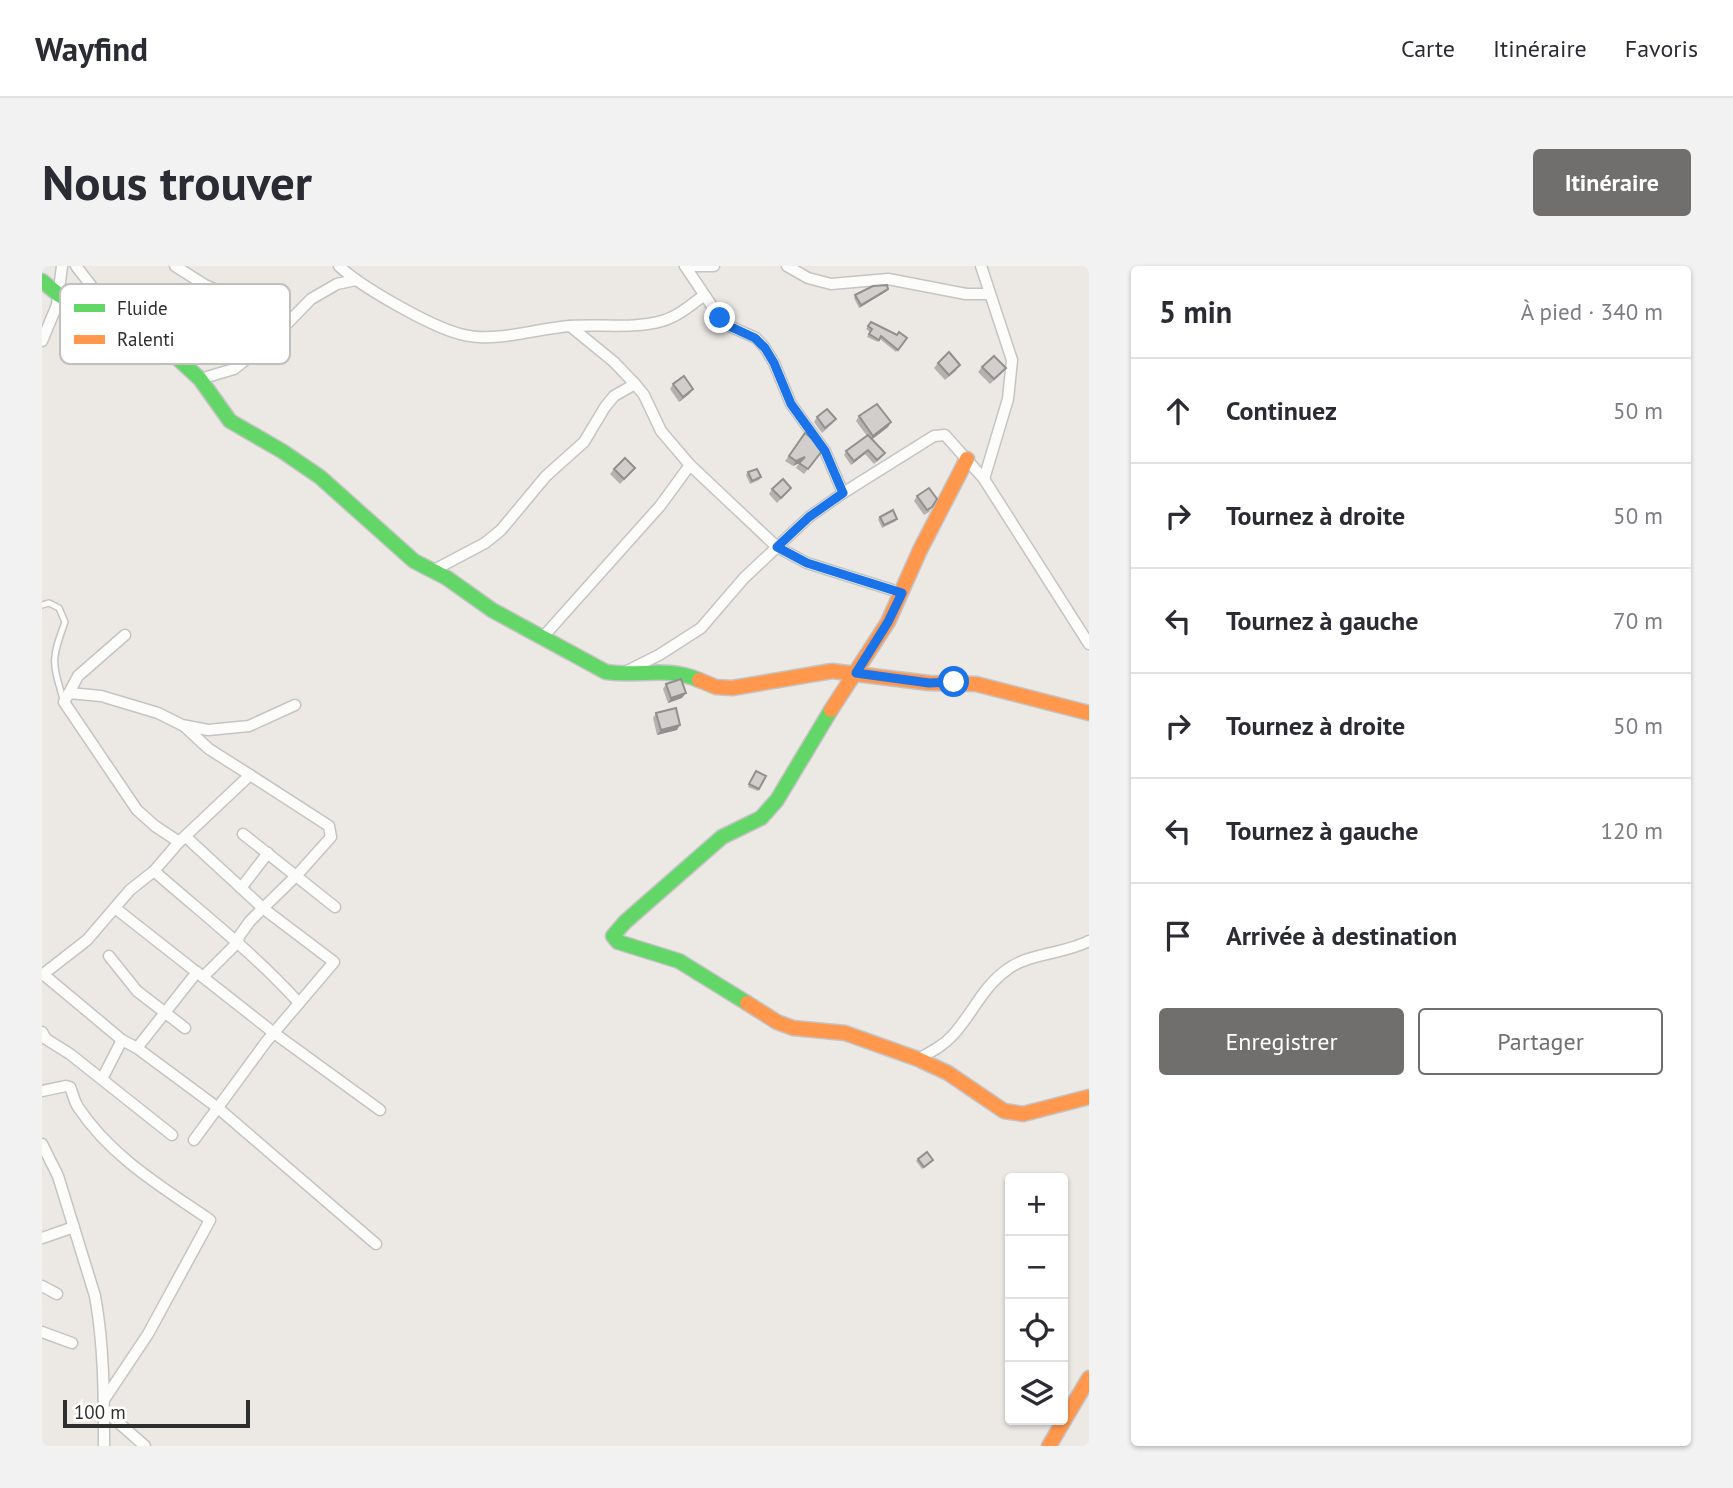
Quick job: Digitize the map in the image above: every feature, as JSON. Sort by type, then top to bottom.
[{"type":"street","points":[[60,284],[62,266]]},
{"type":"street","points":[[76,266],[90,284]]},
{"type":"street","points":[[175,266],[203,284]]},
{"type":"street","points":[[339,266],[356,280],[437,325],[461,334],[481,337],[570,326],[648,324],[666,320],[703,296]]},
{"type":"street","points":[[685,266],[714,266]]},
{"type":"street","points":[[685,266],[720,318],[729,326],[755,338],[765,348],[791,404],[825,451],[843,493]]},
{"type":"street","points":[[787,266],[808,278],[831,284],[888,279],[938,290],[988,294]]},
{"type":"street","points":[[981,266],[988,294],[1012,360],[1008,399],[984,479]]},
{"type":"street","points":[[290,321],[311,299],[337,284],[356,280]]},
{"type":"street","points":[[42,281],[59,295]]},
{"type":"street","points":[[42,341],[57,305],[60,285]]},
{"type":"street","points":[[570,326],[614,362],[635,384],[644,394],[661,431],[690,465],[777,547],[807,563],[902,593]]},
{"type":"street","points":[[184,364],[200,379],[230,421],[282,450],[320,477],[414,561],[434,570],[492,610],[595,668],[618,674],[666,671],[683,673],[716,687],[732,688],[807,674],[832,671],[856,673],[929,683],[976,684],[1089,713]]},
{"type":"street","points":[[200,379],[234,369],[240,364]]},
{"type":"street","points":[[434,570],[485,543],[501,530],[546,476],[584,442],[614,396],[635,384]]},
{"type":"street","points":[[618,674],[642,665],[701,628],[744,578],[809,517],[938,434],[949,438],[984,479],[1089,644]]},
{"type":"street","points":[[967,459],[920,550],[888,622],[817,731],[777,800],[761,817],[722,837],[625,922],[613,936],[618,942],[679,961],[700,972],[777,1022],[793,1028],[845,1032],[918,1059],[947,1073],[1004,1111],[1014,1114],[1032,1112],[1089,1097]]},
{"type":"street","points":[[543,637],[660,506],[690,465]]},
{"type":"street","points":[[67,698],[78,676],[125,635]]},
{"type":"street","points":[[67,698],[101,696],[158,713],[183,725],[208,730],[239,728],[295,705]]},
{"type":"street","points":[[67,698],[137,810],[155,826],[183,839],[264,909],[334,962],[274,1033],[194,1140]]},
{"type":"street","points":[[137,1048],[165,1013],[200,975],[236,944],[250,921],[297,876],[331,837],[329,826],[209,749],[183,725]]},
{"type":"street","points":[[250,775],[183,839],[154,871],[130,890],[87,940],[43,975],[122,1040],[137,1048],[218,1108],[376,1244]]},
{"type":"street","points":[[243,834],[335,907]]},
{"type":"street","points":[[242,888],[268,853]]},
{"type":"street","points":[[154,871],[236,944],[268,968],[299,1003]]},
{"type":"street","points":[[115,908],[274,1033],[380,1110]]},
{"type":"street","points":[[918,1059],[938,1048],[953,1035],[981,994],[1011,966],[1089,941]]},
{"type":"street","points":[[109,956],[136,992],[186,1028]]},
{"type":"street","points":[[42,1032],[46,1039],[70,1054],[172,1135]]},
{"type":"street","points":[[102,1079],[122,1040]]},
{"type":"street","points":[[42,1091],[70,1087],[76,1104],[100,1138],[116,1153],[210,1220],[148,1334],[104,1405]]},
{"type":"street","points":[[42,1144],[58,1176],[88,1266],[99,1315],[104,1446]]},
{"type":"street","points":[[42,1238],[74,1227]]},
{"type":"street","points":[[42,1286],[57,1294]]},
{"type":"street","points":[[42,1332],[72,1343]]},
{"type":"street","points":[[1049,1446],[1089,1378]]},
{"type":"street","points":[[104,1405],[145,1446]]},
{"type":"lane","points":[[42,605],[49,603],[59,608],[65,622],[55,648],[53,663],[67,698]]},
{"type":"building","points":[[887,285],[888,289],[861,305],[855,295],[873,286]]},
{"type":"building","points":[[871,322],[897,335],[899,332],[907,338],[898,350],[881,336],[879,340],[869,334],[872,329],[868,326]]},
{"type":"building","points":[[949,352],[960,365],[949,375],[938,363]]},
{"type":"building","points":[[994,356],[1006,368],[994,379],[982,367]]},
{"type":"building","points":[[684,376],[693,389],[683,397],[673,384]]},
{"type":"building","points":[[877,404],[891,422],[873,436],[859,416]]},
{"type":"building","points":[[827,409],[836,419],[825,428],[817,417]]},
{"type":"building","points":[[805,433],[822,451],[808,469],[799,463],[805,457],[796,461],[789,456]]},
{"type":"building","points":[[868,435],[885,453],[877,460],[868,450],[854,461],[846,451]]},
{"type":"building","points":[[625,458],[635,468],[624,479],[614,469]]},
{"type":"building","points":[[757,469],[761,477],[752,481],[748,472]]},
{"type":"building","points":[[783,479],[791,488],[781,498],[772,489]]},
{"type":"building","points":[[929,488],[937,499],[927,510],[917,496]]},
{"type":"building","points":[[893,510],[897,519],[884,525],[880,517]]},
{"type":"building","points":[[681,679],[686,693],[671,698],[666,684]]},
{"type":"building","points":[[676,708],[680,725],[661,730],[656,713]]},
{"type":"building","points":[[756,771],[766,776],[759,789],[749,784]]},
{"type":"building","points":[[927,1152],[933,1160],[924,1167],[918,1159]]},
{"type":"traffic: fast","points":[[42,281],[60,296]]},
{"type":"traffic: fast","points":[[184,364],[200,379],[230,421],[320,477],[414,561],[447,578],[492,610],[606,672],[676,674],[699,680]]},
{"type":"traffic: fast","points":[[747,1003],[679,961],[618,942],[613,936],[625,922],[722,837],[761,818],[777,800],[831,710]]},
{"type":"traffic: slow","points":[[831,710],[888,622],[920,550],[967,459]]},
{"type":"traffic: slow","points":[[699,680],[716,687],[732,688],[832,671],[929,683],[976,684],[1089,713]]},
{"type":"traffic: slow","points":[[747,1003],[777,1022],[793,1028],[845,1033],[918,1059],[948,1073],[1004,1111],[1023,1114],[1089,1097]]},
{"type":"traffic: slow","points":[[1049,1446],[1089,1378]]},
{"type":"route","points":[[720,318],[729,326],[755,338],[765,348],[791,404],[825,451],[843,493],[809,517],[777,547],[807,563],[902,593],[888,622],[856,673],[929,683],[954,682]]}]
